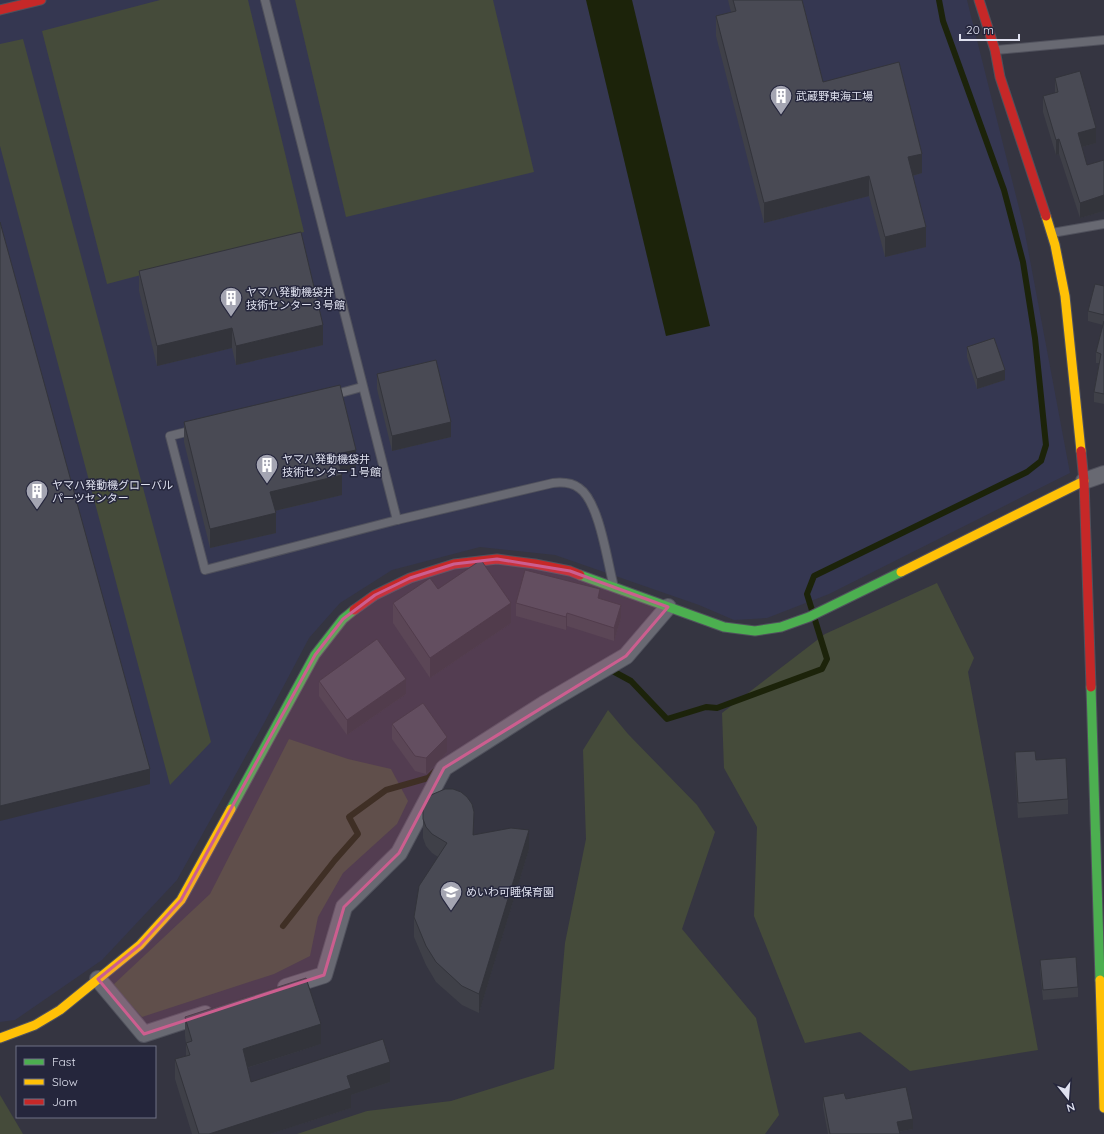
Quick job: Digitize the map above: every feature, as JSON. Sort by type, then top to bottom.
[{"type":"street","points":[[0,10],[41,0]]},
{"type":"street","points":[[979,0],[995,50],[1000,77],[1056,245],[1065,296],[1084,481],[1103,1035],[1104,1108]]},
{"type":"street","points":[[0,1038],[35,1026],[60,1010],[140,945],[181,900],[315,655],[343,619],[375,595],[410,578],[454,564],[497,559],[535,564],[570,571],[724,627],[755,631],[781,627],[809,616],[1084,481],[1104,474]]},
{"type":"street","points":[[271,992],[324,975],[344,906],[399,853],[444,768],[544,704],[626,656],[668,607]]},
{"type":"street","points":[[98,979],[144,1034],[219,1009]]},
{"type":"lane","points":[[265,0],[362,387],[397,520]]},
{"type":"lane","points":[[995,50],[1104,40]]},
{"type":"lane","points":[[1052,233],[1104,224]]},
{"type":"lane","points":[[324,397],[362,387]]},
{"type":"lane","points":[[201,428],[170,436],[205,570],[397,520],[553,483],[568,482],[580,488],[589,497],[596,514],[614,587]]},
{"type":"highlighted area","points":[[497,559],[570,571],[668,607],[626,656],[444,768],[399,853],[344,907],[324,975],[144,1034],[98,979],[140,945],[181,900],[315,655],[343,619],[375,595],[410,578],[454,564]]},
{"type":"shaded area","points":[[0,0],[967,0],[1024,228],[1070,473],[829,594],[767,618],[734,620],[699,605],[555,555],[480,547],[392,570],[340,603],[309,638],[263,725],[177,880],[102,960],[15,1020],[0,1022]]},
{"type":"shaded area","points":[[160,0],[248,0],[304,232],[107,284],[42,31]]},
{"type":"shaded area","points":[[295,0],[493,0],[534,172],[346,217]]},
{"type":"shaded area","points":[[586,0],[632,0],[710,326],[666,336]]},
{"type":"shaded area","points":[[23,39],[211,742],[170,785],[0,146],[0,44]]},
{"type":"shaded area","points":[[937,583],[974,658],[968,672],[1038,1050],[910,1071],[860,1032],[805,1043],[754,916],[757,827],[724,768],[722,713],[825,634]]},
{"type":"shaded area","points":[[608,710],[628,734],[697,805],[715,832],[682,929],[756,1018],[779,1115],[765,1134],[297,1134],[367,1111],[451,1101],[554,1069],[565,943],[586,839],[583,750]]},
{"type":"shaded area","points":[[289,739],[348,759],[391,769],[408,801],[397,824],[343,873],[318,917],[310,956],[274,974],[142,1017],[113,985],[210,894]]},
{"type":"shaded area","points":[[0,1095],[23,1134],[0,1134]]},
{"type":"building","name":"武蔵野東海工場","points":[[733,0],[802,0],[823,82],[899,62],[922,154],[908,157],[926,227],[885,237],[869,176],[764,203],[716,16],[736,11]]},
{"type":"building","points":[[1080,71],[1096,128],[1078,133],[1087,165],[1104,160],[1104,195],[1080,203],[1059,139],[1056,140],[1043,96],[1058,92],[1055,78]]},
{"type":"building","name":"ヤマハ発動機グローバル パーツセンター","points":[[0,222],[150,769],[0,806]]},
{"type":"building","name":"ヤマハ発動機袋井 技術センター３号館","points":[[301,232],[323,325],[236,346],[232,328],[157,346],[139,271]]},
{"type":"building","points":[[1095,284],[1104,286],[1104,315],[1088,311]]},
{"type":"building","points":[[1104,321],[1104,394],[1094,392],[1101,354],[1096,352]]},
{"type":"building","points":[[994,338],[1005,370],[977,379],[967,347]]},
{"type":"building","points":[[436,360],[451,422],[392,436],[377,374]]},
{"type":"building","name":"ヤマハ発動機袋井 技術センター１号館","points":[[340,385],[356,450],[337,454],[342,475],[270,492],[276,513],[210,529],[184,422]]},
{"type":"building","points":[[481,560],[511,603],[430,658],[393,603],[430,578],[438,589]]},
{"type":"building","points":[[525,570],[600,589],[598,598],[621,605],[614,628],[567,613],[566,617],[516,603]]},
{"type":"building","points":[[377,639],[406,679],[347,720],[319,681]]},
{"type":"building","points":[[423,703],[447,737],[426,758],[415,756],[392,724]]},
{"type":"building","points":[[1035,751],[1036,760],[1066,758],[1068,799],[1018,803],[1015,752]]},
{"type":"building","points":[[445,789],[453,789],[461,792],[472,804],[474,812],[473,835],[511,828],[529,830],[479,994],[462,986],[436,962],[426,946],[414,917],[419,886],[447,843],[432,834],[426,827],[423,819],[423,809],[431,795]]},
{"type":"building","points":[[1076,957],[1078,987],[1043,990],[1040,960]]},
{"type":"building","points":[[306,978],[321,1024],[243,1049],[251,1082],[383,1039],[390,1062],[347,1076],[351,1088],[209,1134],[199,1134],[175,1059],[190,1055],[186,1043],[192,1041],[185,1017]]},
{"type":"building","points":[[906,1087],[913,1119],[897,1122],[900,1134],[830,1134],[823,1097],[844,1093],[846,1099]]},
{"type":"waterway","points":[[609,669],[631,681],[667,719],[706,707],[717,708],[822,669],[827,659],[807,594],[814,576],[1027,472],[1041,461],[1046,445],[1035,338],[1023,262],[1004,190],[943,21],[939,0]]},
{"type":"waterway","points":[[283,926],[335,860],[358,834],[349,817],[386,790],[428,778],[436,770]]},
{"type":"traffic: fast","points":[[580,575],[724,627],[755,631],[781,627],[809,617],[901,572]]},
{"type":"traffic: fast","points":[[231,809],[315,655],[343,619],[354,610]]},
{"type":"traffic: fast","points":[[1091,687],[1100,980]]},
{"type":"traffic: slow","points":[[1046,216],[1055,245],[1065,296],[1081,451]]},
{"type":"traffic: slow","points":[[901,572],[1084,481]]},
{"type":"traffic: slow","points":[[0,1038],[35,1025],[60,1010],[140,945],[181,900],[231,809]]},
{"type":"traffic: slow","points":[[1100,980],[1104,1108]]},
{"type":"traffic: jam","points":[[0,10],[41,0]]},
{"type":"traffic: jam","points":[[979,0],[995,50],[1000,77],[1046,216]]},
{"type":"traffic: jam","points":[[1081,451],[1084,481],[1091,687]]},
{"type":"traffic: jam","points":[[354,610],[375,595],[410,578],[454,564],[497,559],[535,564],[570,571],[580,575]]},
{"type":"place","name":"武蔵野東海工場","points":[[781,116]]},
{"type":"place","name":"ヤマハ発動機袋井 技術センター３号館","points":[[231,318]]},
{"type":"place","name":"ヤマハ発動機袋井 技術センター１号館","points":[[267,484]]},
{"type":"place","name":"ヤマハ発動機グローバル パーツセンター","points":[[37,510]]},
{"type":"place","name":"めいわ可睡保育園","points":[[451,912]]}]
